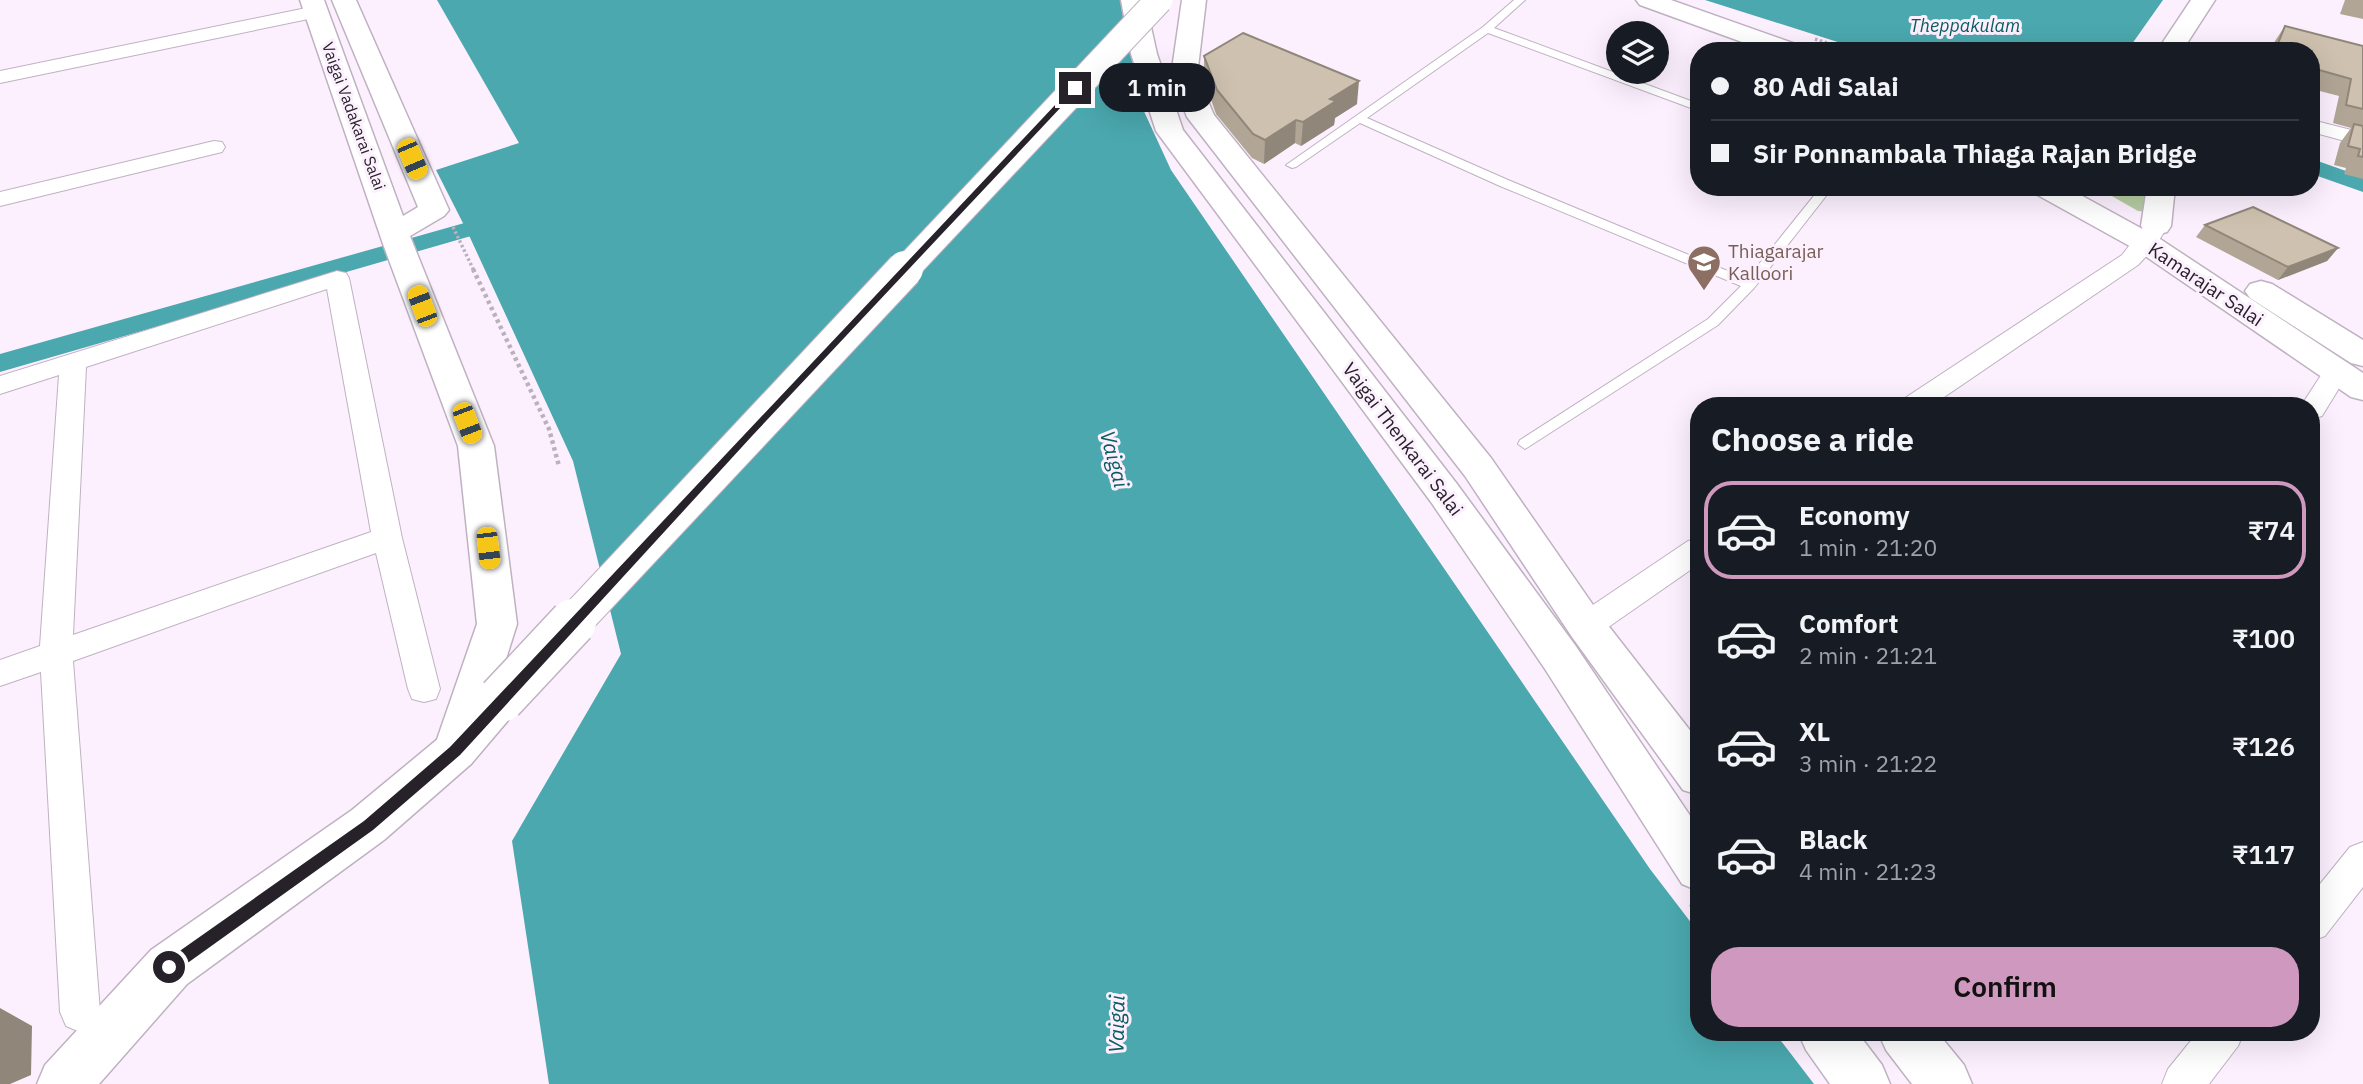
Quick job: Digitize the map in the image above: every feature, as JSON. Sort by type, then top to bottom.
[{"type":"main road","points":[[344,0],[443,217],[399,245]]},
{"type":"main road","name":"Vaigai Thenkarai Salai","points":[[1133,0],[1144,54],[1170,131],[1444,493],[1560,657],[1690,855]]},
{"type":"main road","points":[[64,1084],[169,967],[368,825],[455,751],[1159,0]]},
{"type":"main road","name":"Vaigai Thenkarai Salai","points":[[1194,0],[1184,75],[1201,117],[1478,467],[1586,626],[1690,764]]},
{"type":"main road","points":[[1619,0],[1724,42]]},
{"type":"main road","points":[[1648,0],[1767,42]]},
{"type":"main road","points":[[2175,42],[2203,0]]},
{"type":"main road","name":"Vaigai Vadakarai Salai","points":[[314,6],[399,245],[476,446],[497,624],[455,751]]},
{"type":"main road","name":"Kamarajar Salai","points":[[2064,196],[2151,234],[2363,355]]},
{"type":"main road","name":"Kamarajar Salai","points":[[2100,196],[2336,372],[2363,389]]},
{"type":"main road","points":[[2151,234],[2159,196]]},
{"type":"main road","points":[[1831,1041],[1863,1084]]},
{"type":"main road","points":[[1911,1041],[1945,1084]]},
{"type":"street","points":[[0,77],[314,6]]},
{"type":"street","points":[[2320,128],[2363,140]]},
{"type":"street","points":[[0,199],[214,147]]},
{"type":"street","points":[[1925,397],[2130,260],[2151,234]]},
{"type":"street","points":[[0,385],[337,278],[387,538],[424,689]]},
{"type":"street","points":[[74,363],[56,653],[80,1012]]},
{"type":"street","points":[[2320,397],[2336,372]]},
{"type":"street","points":[[0,673],[387,538]]},
{"type":"street","points":[[1586,626],[1690,555]]},
{"type":"street","points":[[2320,913],[2363,859]]},
{"type":"street","points":[[2183,1084],[2217,1041]]},
{"type":"lane","points":[[1293,165],[1488,29],[1520,0]]},
{"type":"lane","points":[[1488,29],[1690,105]]},
{"type":"lane","points":[[1358,118],[1504,183],[1749,285]]},
{"type":"lane","points":[[1525,444],[1713,322],[1749,285],[1819,196]]},
{"type":"path","points":[[443,217],[462,245],[549,429],[559,466]]},
{"type":"green space","points":[[2112,196],[2151,196],[2150,212],[2138,211]]},
{"type":"water","name":"Vaigai","points":[[437,0],[1125,0],[1136,94],[1171,170],[1650,869],[1690,921],[1690,1041],[1781,1041],[1814,1084],[549,1084],[512,841],[621,654],[573,461],[436,170],[519,143]]},
{"type":"water","name":"Theppakulam","points":[[1705,0],[2163,0],[2133,42],[1838,42]]},
{"type":"building","points":[[2285,26],[2363,46],[2363,109],[2346,105],[2351,79],[2320,70],[2320,42],[2279,42]]},
{"type":"building","points":[[1243,33],[1359,81],[1330,99],[1336,101],[1303,122],[1296,120],[1265,140],[1253,134],[1217,90],[1204,56]]},
{"type":"building","points":[[2354,124],[2363,126],[2363,157],[2358,156],[2360,149],[2348,146]]},
{"type":"building","points":[[2253,207],[2338,248],[2288,267],[2205,225]]},
{"type":"waterway","points":[[2320,169],[2363,185]]},
{"type":"waterway","points":[[0,363],[507,218]]},
{"type":"place","name":"Thiagarajar Kalloori","points":[[1704,292]]},
{"type":"route","points":[[169,967],[368,825],[455,751],[748,433],[1075,88]]}]
